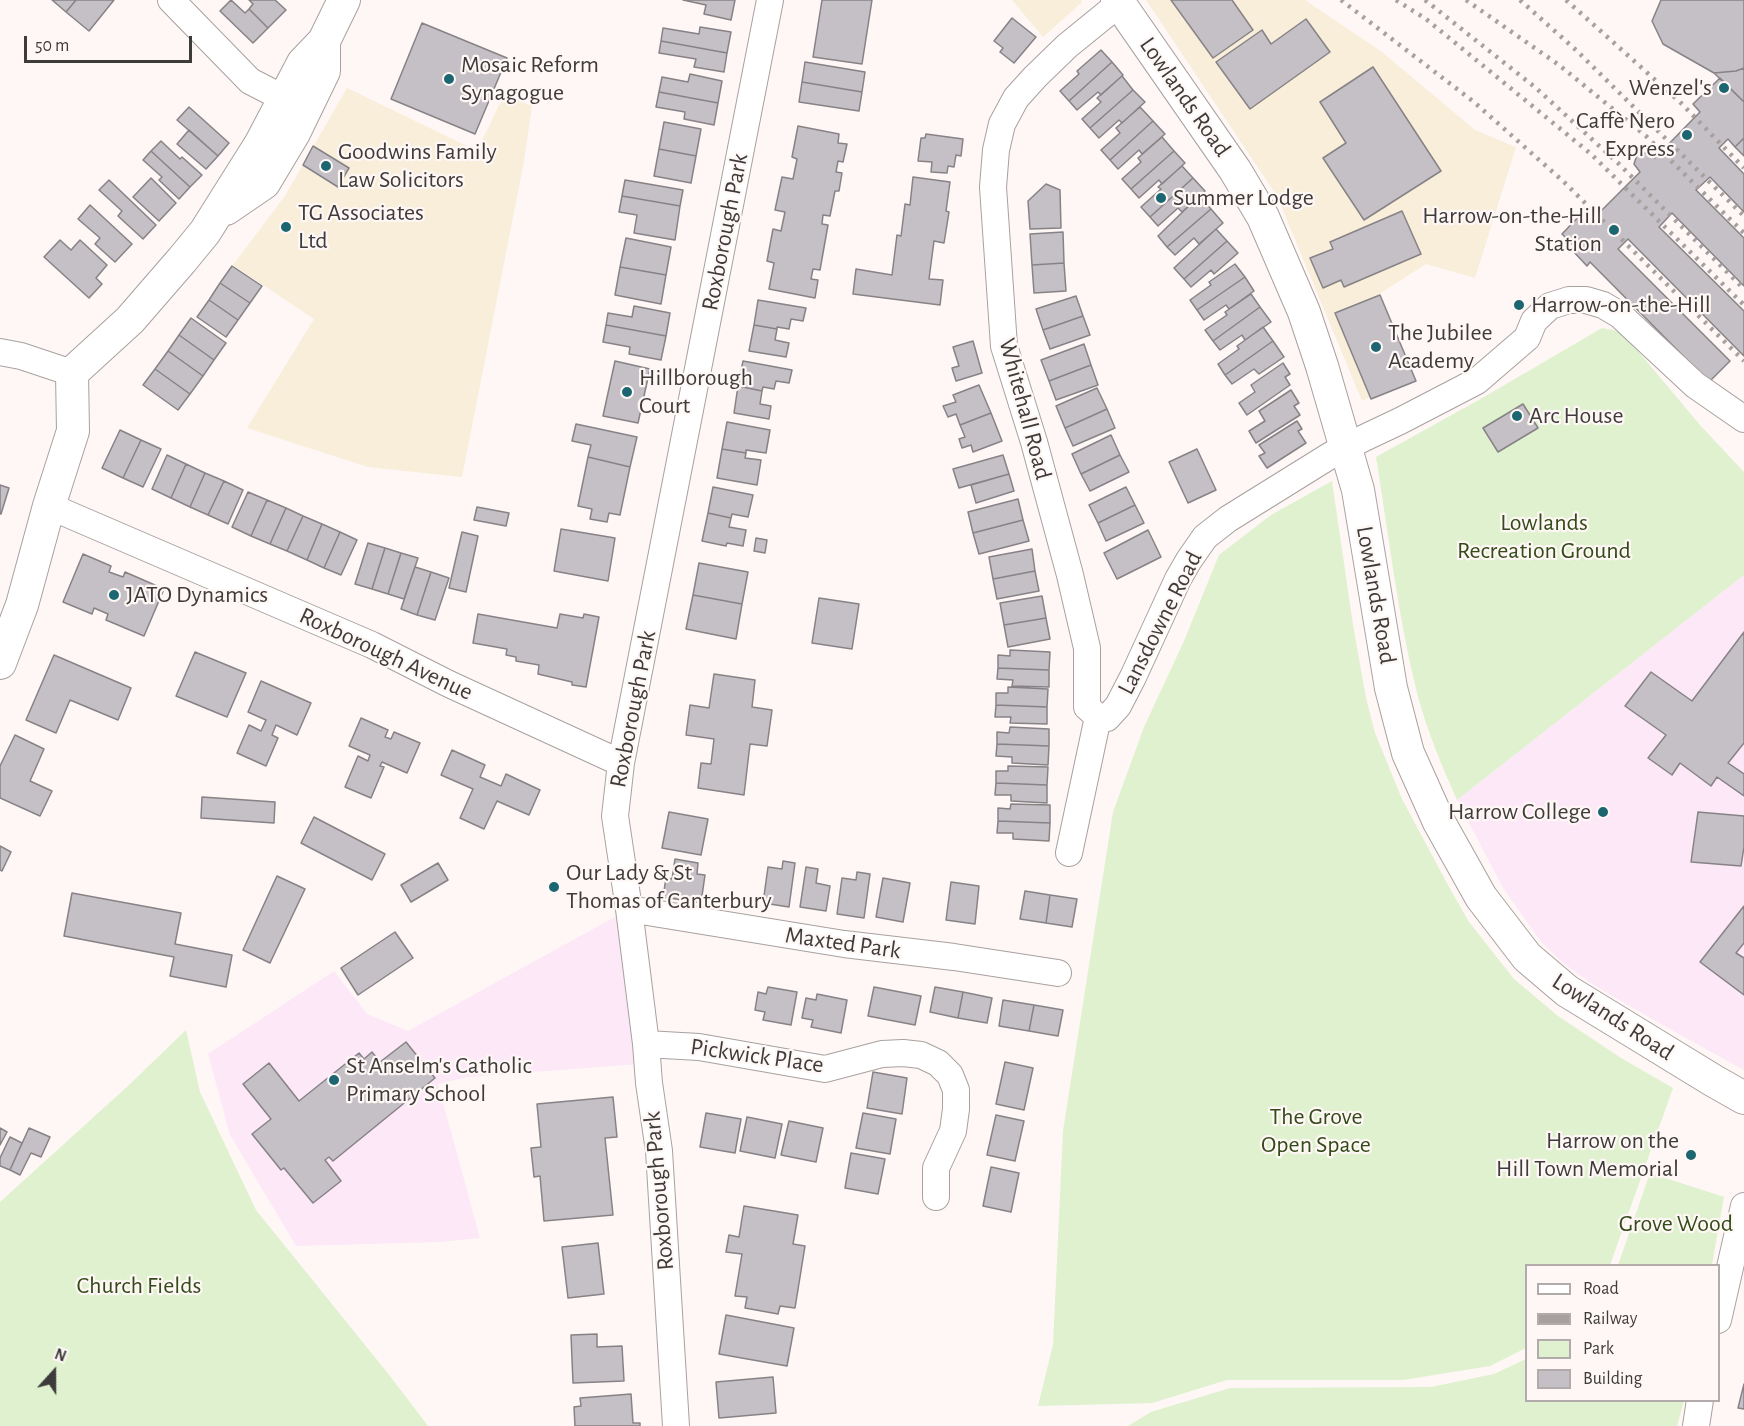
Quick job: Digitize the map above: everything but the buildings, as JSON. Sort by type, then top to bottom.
[{"type":"main road","points":[[0,663],[22,605],[49,506],[73,431],[72,373],[130,320],[182,260],[216,216],[261,143],[303,63],[324,41],[344,0]]},
{"type":"main road","name":"Lowlands Road","points":[[1119,2],[1235,170],[1263,217],[1304,312],[1323,366],[1358,490],[1391,688],[1408,753],[1439,822],[1482,897],[1527,957],[1568,991],[1744,1098]]},
{"type":"main road","points":[[216,216],[264,183],[294,133],[324,71],[324,41]]},
{"type":"street","points":[[171,0],[249,81],[283,98]]},
{"type":"street","name":"Roxborough Park","points":[[676,1426],[659,1151],[615,816],[621,763],[770,0]]},
{"type":"street","name":"Whitehall Road","points":[[1098,717],[1087,707],[1087,648],[1034,442],[1004,346],[993,187],[996,150],[1002,123],[1016,98],[1066,46],[1119,2]]},
{"type":"street","points":[[1345,448],[1477,381],[1527,338],[1534,321],[1550,306],[1569,300],[1586,300],[1603,305],[1620,315],[1695,385],[1744,419]]},
{"type":"street","points":[[0,352],[21,356],[72,373]]},
{"type":"street","name":"Lansdowne Road","points":[[1098,717],[1107,718],[1118,706],[1178,579],[1205,537],[1228,519],[1345,448]]},
{"type":"street","name":"Roxborough Avenue","points":[[49,506],[372,645],[449,684],[621,763]]},
{"type":"street","points":[[1069,853],[1098,717]]},
{"type":"street","name":"Maxted Park","points":[[629,909],[844,944],[954,957],[1058,973]]},
{"type":"street","name":"Pickwick Place","points":[[646,1044],[699,1047],[825,1069],[882,1054],[921,1055],[938,1063],[950,1075],[956,1090],[956,1109],[952,1131],[936,1168],[936,1197]]},
{"type":"street","points":[[1720,1315],[1744,1206]]},
{"type":"street","points":[[1696,1426],[1700,1402]]},
{"type":"shaded area","points":[[1012,0],[1081,0],[1082,2],[1043,37]]},
{"type":"shaded area","points":[[1146,0],[1305,0],[1382,52],[1475,130],[1516,147],[1475,278],[1426,264],[1376,296],[1408,379],[1362,401],[1277,196]]},
{"type":"shaded area","points":[[347,88],[477,151],[504,95],[532,106],[524,161],[462,477],[368,467],[247,428],[314,319],[233,265],[285,196]]},
{"type":"shaded area","name":"Harrow College","points":[[1744,575],[1744,1070],[1592,984],[1563,963],[1542,943],[1503,888],[1457,800]]},
{"type":"shaded area","name":"St Anselm's Catholic Primary School","points":[[620,914],[639,1064],[468,1077],[438,1084],[480,1238],[440,1242],[296,1246],[230,1135],[208,1054],[334,971],[367,1014],[408,1031]]},
{"type":"green space","name":"Lowlands Recreation Ground","points":[[1602,328],[1618,331],[1627,338],[1700,425],[1744,472],[1744,575],[1457,800],[1426,724],[1418,697],[1399,607],[1376,457]]},
{"type":"green space","name":"The Grove Open Space","points":[[1332,481],[1353,625],[1366,698],[1375,733],[1402,799],[1469,922],[1514,979],[1558,1016],[1621,1058],[1673,1088],[1610,1264],[1525,1264],[1525,1348],[1490,1366],[1403,1380],[1227,1380],[1152,1403],[1038,1406],[1053,1345],[1063,1131],[1113,812],[1144,727],[1184,641],[1219,555],[1271,515]]},
{"type":"green space","name":"Church Fields","points":[[186,1030],[200,1092],[256,1210],[428,1426],[0,1426],[0,1202]]},
{"type":"green space","name":"Grove Wood","points":[[1650,1173],[1724,1197],[1712,1264],[1618,1264]]},
{"type":"green space","points":[[1525,1359],[1525,1402],[1684,1402],[1677,1426],[1128,1426],[1151,1412],[1230,1388],[1431,1387],[1494,1374]]},
{"type":"railway","points":[[1341,0],[1474,102],[1564,182],[1744,361]]},
{"type":"railway","points":[[1396,0],[1426,19],[1591,154],[1744,305]]},
{"type":"railway","points":[[1425,0],[1536,88],[1619,164],[1744,289]]},
{"type":"railway","points":[[1466,0],[1559,65],[1646,136],[1744,233]]},
{"type":"railway","points":[[1520,0],[1576,50],[1744,216]]},
{"type":"railway","points":[[1566,0],[1681,103],[1744,168]]},
{"type":"place","name":"Mosaic Reform Synagogue","points":[[449,79]]},
{"type":"place","name":"Wenzel's","points":[[1724,88]]},
{"type":"place","name":"Caffè Nero Express","points":[[1687,135]]},
{"type":"place","name":"Goodwins Family Law Solicitors","points":[[326,166]]},
{"type":"place","name":"Summer Lodge","points":[[1161,198]]},
{"type":"place","name":"TG Associates Ltd","points":[[286,227]]},
{"type":"place","name":"Harrow-on-the-Hill Station","points":[[1614,230]]},
{"type":"place","name":"Harrow-on-the-Hill","points":[[1519,305]]},
{"type":"place","name":"The Jubilee Academy","points":[[1376,347]]},
{"type":"place","name":"Hillborough Court","points":[[627,392]]},
{"type":"place","name":"Arc House","points":[[1517,416]]},
{"type":"place","name":"JATO Dynamics","points":[[114,595]]},
{"type":"place","name":"Harrow College","points":[[1603,812]]},
{"type":"place","name":"Our Lady & St Thomas of Canterbury","points":[[554,887]]},
{"type":"place","name":"St Anselm's Catholic Primary School","points":[[334,1080]]},
{"type":"place","name":"Harrow on the Hill Town Memorial","points":[[1691,1155]]}]
